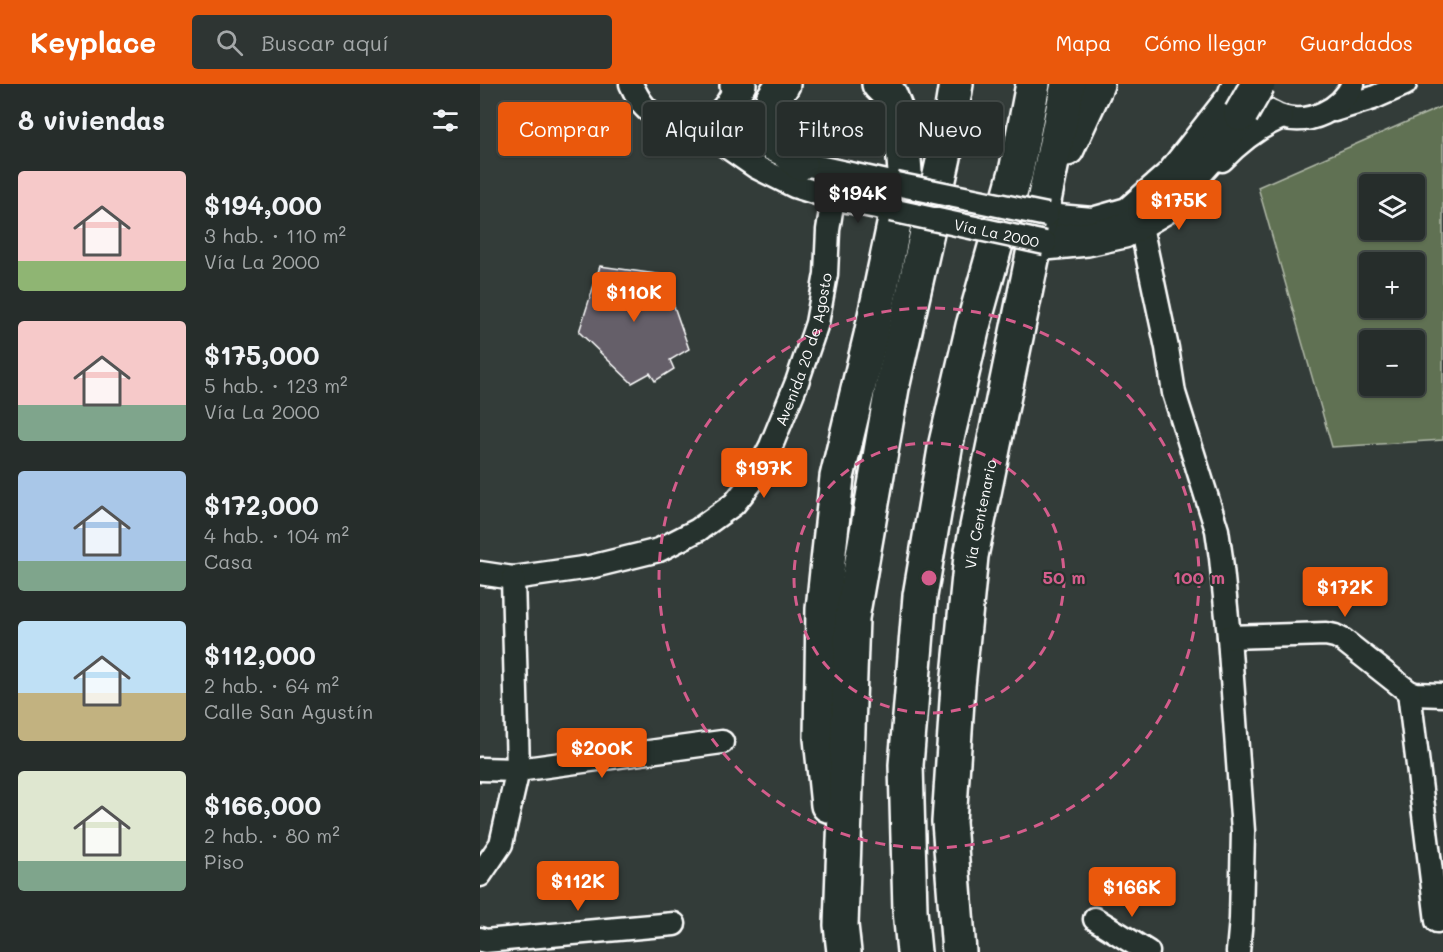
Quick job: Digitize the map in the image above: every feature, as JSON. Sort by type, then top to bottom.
[{"type":"highway","points":[[783,84],[773,99],[770,121],[778,143],[800,163]]},
{"type":"highway","points":[[843,938],[821,738],[823,609],[837,477],[871,335],[905,172],[899,118],[890,95],[879,84]]},
{"type":"highway","points":[[944,157],[956,84]]},
{"type":"highway","points":[[843,938],[852,618],[892,388],[944,157],[963,84]]},
{"type":"highway","points":[[914,952],[910,910],[906,765],[920,596],[946,443],[973,326],[1016,172],[1033,84]]},
{"type":"highway","name":"Vía Centenario","points":[[959,952],[949,822],[958,686],[971,556],[1045,219],[1068,84]]},
{"type":"highway","points":[[1097,84],[1045,219],[1086,239],[1124,231],[1163,208],[1214,151],[1240,94],[1258,84]]},
{"type":"street","name":"Vía La 2000","points":[[631,84],[643,104]]},
{"type":"street","points":[[1330,111],[1348,94],[1353,84]]},
{"type":"street","points":[[1240,94],[1247,90],[1262,107],[1282,117],[1306,119],[1373,98],[1406,84]]},
{"type":"street","name":"Vía La 2000","points":[[736,88],[732,109],[737,124],[749,137],[800,163],[1045,219],[1082,249],[1121,243],[1152,226],[1181,203],[1238,144],[1266,124],[1282,117]]},
{"type":"street","points":[[726,102],[736,88]]},
{"type":"street","name":"Vía La 2000","points":[[740,156],[756,167],[794,186],[833,198],[891,210],[1045,219]]},
{"type":"street","name":"Avenida 20 de Agosto","points":[[480,573],[513,578],[590,567],[659,550],[698,530],[734,504],[754,478],[771,446],[797,382],[817,323],[826,274],[828,230],[833,198]]},
{"type":"street","points":[[1142,231],[1167,348],[1174,393],[1217,530],[1229,637],[1243,831],[1238,952]]},
{"type":"street","points":[[480,875],[501,844],[518,770],[513,578]]},
{"type":"street","points":[[1229,637],[1326,634],[1335,636],[1409,692],[1443,695]]},
{"type":"street","points":[[1409,692],[1437,921]]},
{"type":"street","points":[[480,769],[518,770],[722,742]]},
{"type":"street","points":[[1095,919],[1148,952]]},
{"type":"street","points":[[480,939],[485,941],[674,924]]},
{"type":"green space","points":[[1443,106],[1443,440],[1332,447],[1258,187]]},
{"type":"building","points":[[600,266],[663,275],[689,349],[670,360],[674,369],[655,381],[650,373],[632,383],[579,332]]}]
